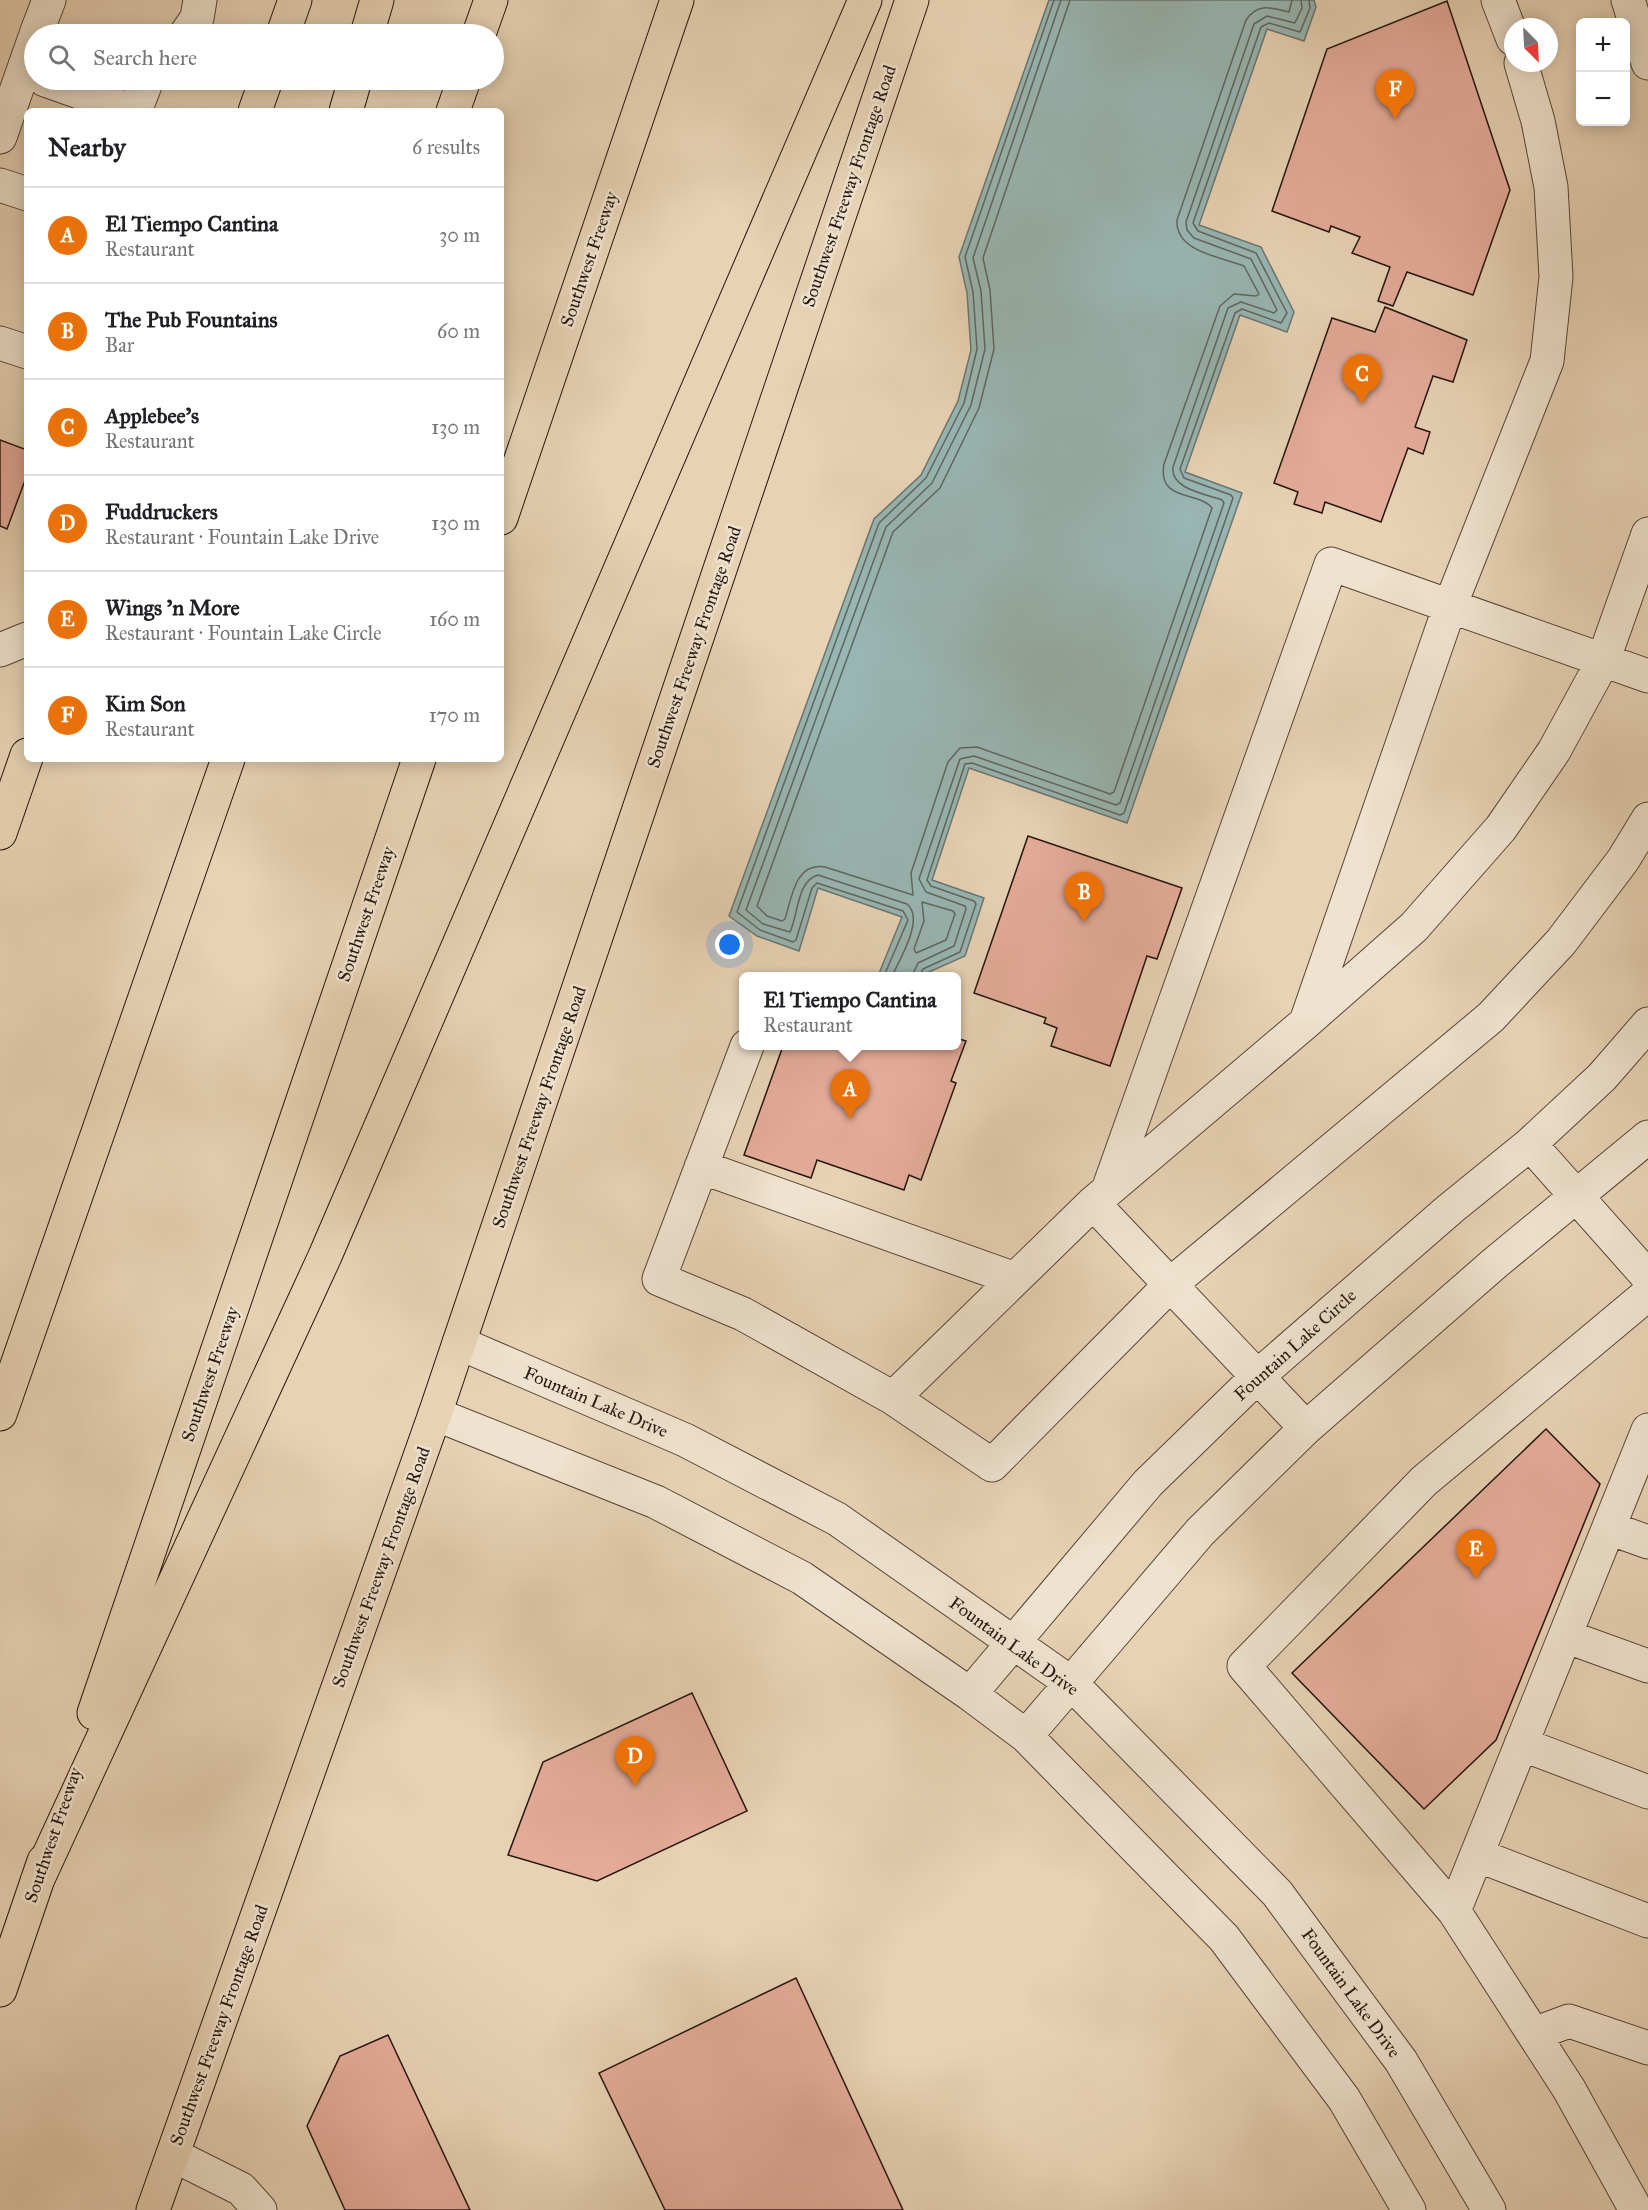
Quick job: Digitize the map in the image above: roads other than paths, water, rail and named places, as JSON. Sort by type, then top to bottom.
[{"type":"main road","points":[[287,24],[295,0]]},
{"type":"main road","points":[[370,24],[377,0]]},
{"type":"main road","points":[[483,24],[491,0]]},
{"type":"main road","name":"Southwest Freeway","points":[[504,509],[677,0]]},
{"type":"main road","points":[[37,1881],[325,1256],[865,0]]},
{"type":"main road","name":"Southwest Freeway Frontage Road","points":[[153,2210],[435,1414],[912,0]]},
{"type":"main road","points":[[256,108],[262,90]]},
{"type":"main road","points":[[347,108],[352,90]]},
{"type":"main road","points":[[454,108],[460,90]]},
{"type":"main road","name":"Southwest Freeway","points":[[0,1990],[418,762]]},
{"type":"main road","points":[[0,833],[15,767]]},
{"type":"main road","points":[[0,1414],[219,768]]},
{"type":"street","points":[[40,24],[49,0]]},
{"type":"street","points":[[193,24],[197,18],[200,0]]},
{"type":"street","points":[[1498,0],[1505,18]]},
{"type":"street","points":[[1628,0],[1648,63]]},
{"type":"street","points":[[1305,1023],[1450,606],[1547,361],[1556,277],[1551,187],[1538,121],[1524,72]]},
{"type":"street","points":[[0,137],[24,78]]},
{"type":"street","points":[[74,90],[125,108]]},
{"type":"street","points":[[135,108],[143,90]]},
{"type":"street","points":[[0,185],[24,193]]},
{"type":"street","points":[[0,344],[24,351]]},
{"type":"street","points":[[893,1398],[1100,1197],[1414,927],[1501,828],[1554,751],[1604,661],[1648,534]]},
{"type":"street","points":[[1100,1197],[1331,564],[1648,676]]},
{"type":"street","points":[[0,650],[24,640]]},
{"type":"street","points":[[745,1050],[659,1279],[743,1314],[893,1398],[992,1465],[1172,1283],[1491,1017],[1561,942],[1623,860],[1648,819]]},
{"type":"street","name":"Fountain Lake Circle","points":[[970,1694],[1148,1483],[1258,1376],[1450,1209],[1530,1144],[1602,1077],[1648,1024]]},
{"type":"street","points":[[1026,1736],[1200,1532],[1306,1428],[1496,1263],[1648,1137]]},
{"type":"street","points":[[1530,1144],[1648,1277]]},
{"type":"street","points":[[701,1167],[1015,1279]]},
{"type":"street","points":[[1100,1197],[1172,1283],[1306,1428]]},
{"type":"street","points":[[1636,2210],[1534,2034],[1454,1911],[1244,1666],[1424,1481],[1648,1294]]},
{"type":"street","name":"Fountain Lake Drive","points":[[459,1343],[685,1440],[837,1519],[1071,1683],[1277,1893],[1401,2061],[1488,2210]]},
{"type":"street","points":[[435,1414],[656,1503],[802,1578],[970,1694],[1026,1736],[1224,1938],[1344,2099],[1409,2210]]},
{"type":"street","points":[[1454,1911],[1648,1430]]},
{"type":"street","points":[[1609,1528],[1648,1542]]},
{"type":"street","points":[[1565,1636],[1648,1666]]},
{"type":"street","points":[[1521,1744],[1648,1792]]},
{"type":"street","points":[[1477,1855],[1648,1921]]},
{"type":"street","points":[[1534,2034],[1569,2021],[1648,2048]]},
{"type":"street","points":[[172,2155],[241,2189],[260,2210]]},
{"type":"water","points":[[1049,0],[1314,0],[1316,7],[1304,41],[1267,29],[1199,225],[1261,247],[1294,312],[1287,332],[1240,315],[1185,472],[1242,493],[1127,823],[969,768],[932,880],[984,898],[965,956],[929,972],[880,972],[902,917],[818,888],[799,951],[757,936],[729,916],[874,519],[921,475],[958,401],[971,350],[967,293],[959,257]]},
{"type":"place","name":"Kim Son","points":[[1395,119]]},
{"type":"place","name":"Applebee's","points":[[1362,404]]},
{"type":"place","name":"The Pub Fountains","points":[[1084,922]]},
{"type":"place","name":"El Tiempo Cantina","points":[[850,1119]]},
{"type":"place","name":"Wings 'n More","points":[[1476,1579]]},
{"type":"place","name":"Fuddruckers","points":[[635,1786]]}]
